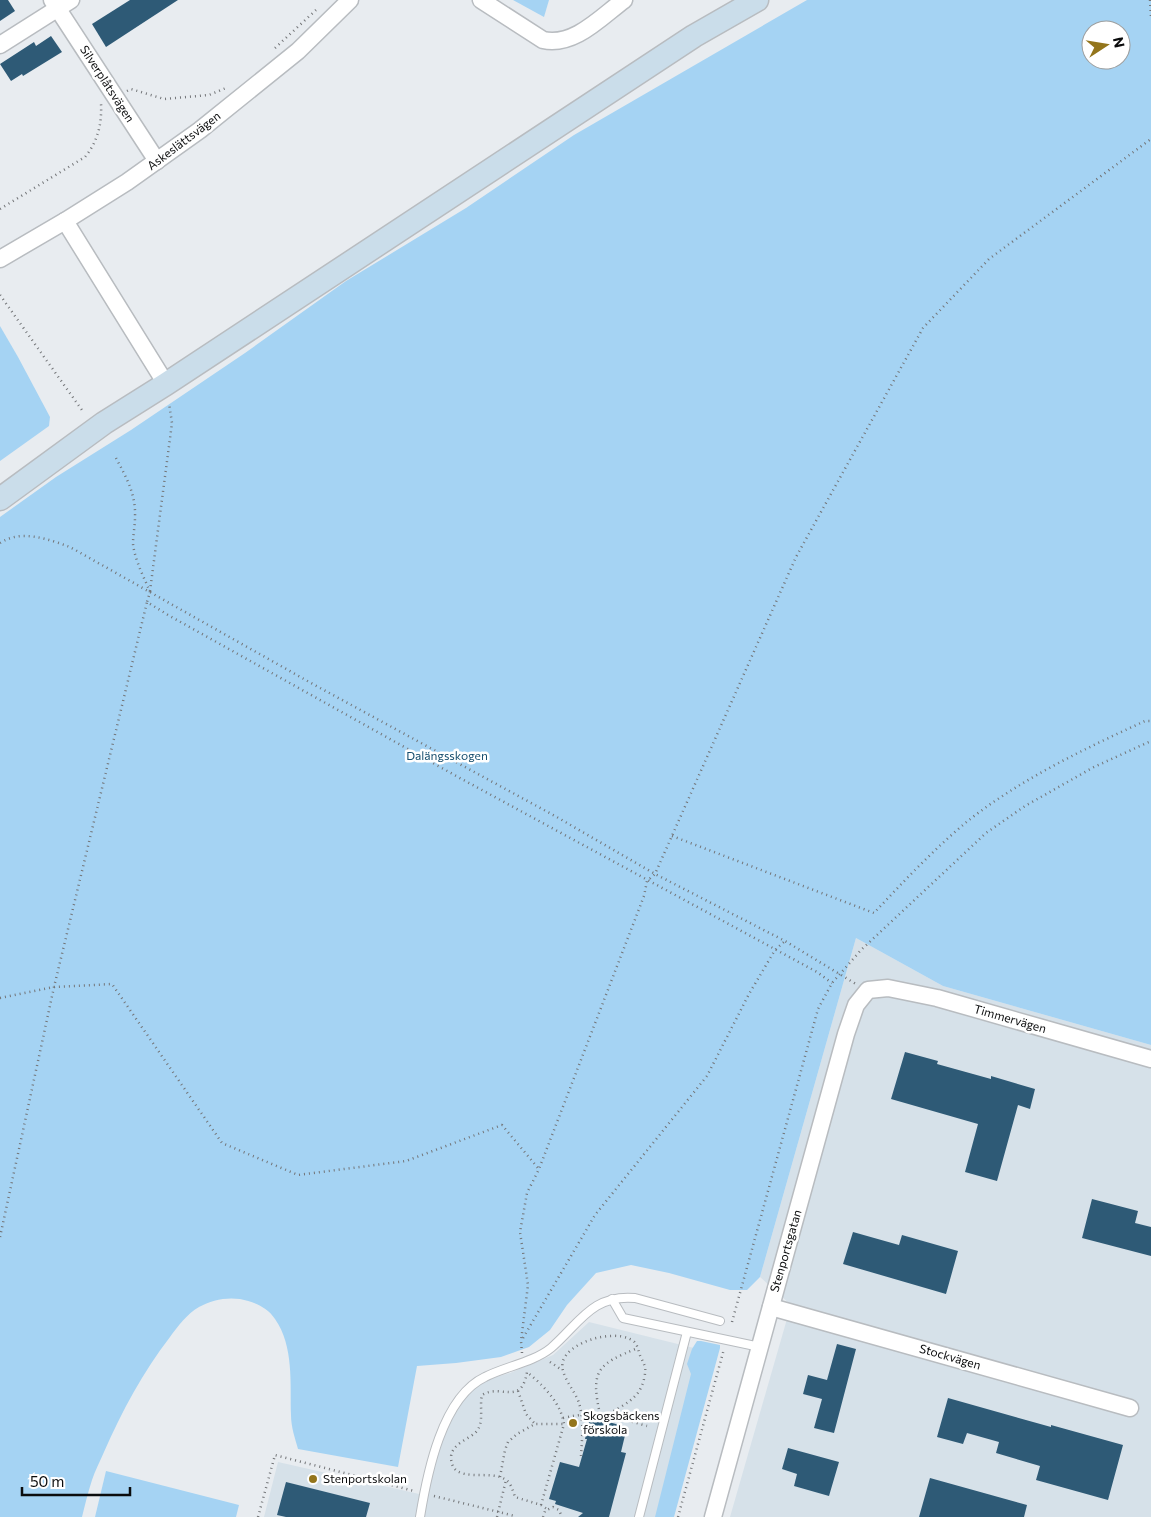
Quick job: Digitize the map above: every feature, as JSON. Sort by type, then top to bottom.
[{"type":"main road","points":[[0,499],[104,423],[694,36],[757,0]]},
{"type":"street","name":"Askeslättsvägen","points":[[0,259],[66,221],[127,182],[200,130],[298,51],[350,0]]},
{"type":"street","points":[[481,0],[544,40],[554,42],[564,40],[583,31],[624,0]]},
{"type":"street","name":"Silverplåtsvägen","points":[[60,3],[105,101],[157,161]]},
{"type":"street","points":[[0,45],[60,3]]},
{"type":"street","points":[[66,221],[166,384]]},
{"type":"street","name":"Timmervägen","points":[[868,990],[888,988],[937,998],[1151,1059]]},
{"type":"street","name":"Stenportsgatan","points":[[713,1517],[846,1034],[856,1005],[868,990]]},
{"type":"street","name":"Stockvägen","points":[[771,1306],[1130,1408]]},
{"type":"lane","points":[[420,1517],[433,1460],[446,1422],[452,1409],[467,1388],[483,1377],[524,1362],[550,1349],[578,1319],[590,1310],[612,1299],[635,1298],[720,1321]]},
{"type":"lane","points":[[612,1299],[623,1318],[760,1347]]},
{"type":"lane","points":[[639,1517],[687,1332]]},
{"type":"path","points":[[1150,0],[1151,17]]},
{"type":"path","points":[[271,52],[320,6]]},
{"type":"path","points":[[0,209],[85,157],[93,147],[98,135],[105,101],[131,89],[164,99],[209,95],[227,88]]},
{"type":"path","points":[[524,1362],[521,1341],[528,1285],[520,1232],[527,1193],[539,1169],[644,896],[647,881],[655,874],[796,557],[923,328],[989,259],[1151,139]]},
{"type":"path","points":[[0,294],[84,414]]},
{"type":"path","points":[[0,1237],[54,987],[150,592],[172,423],[166,384]]},
{"type":"path","points":[[116,458],[129,483],[134,502],[133,544],[139,566],[150,592]]},
{"type":"path","points":[[0,543],[24,536],[48,539],[70,547],[311,683],[555,816],[655,874],[785,940],[868,990]]},
{"type":"path","points":[[147,602],[647,881],[817,972],[832,983]]},
{"type":"path","points":[[672,836],[874,913],[954,833],[971,819],[1018,787],[1088,747],[1145,721],[1151,721]]},
{"type":"path","points":[[521,1341],[594,1215],[707,1076],[749,994],[775,950],[785,940]]},
{"type":"path","points":[[0,998],[54,987],[112,984],[222,1143],[298,1175],[406,1161],[502,1125],[539,1169]]},
{"type":"path","points":[[581,1456],[580,1403],[562,1370],[565,1358],[581,1344],[610,1335],[629,1338],[634,1341],[638,1348],[646,1369],[639,1393],[607,1415]]},
{"type":"path","points":[[600,1414],[595,1389],[602,1369],[613,1358],[638,1348]]},
{"type":"path","points":[[541,1504],[564,1424],[563,1418],[550,1394],[540,1382],[527,1372],[525,1383],[518,1391],[508,1393],[491,1392],[482,1395],[480,1425],[475,1433],[467,1437],[456,1447],[452,1453],[453,1465],[462,1474],[500,1477],[506,1480],[515,1497],[541,1504],[547,1509],[556,1508],[561,1512],[562,1517]]},
{"type":"path","points":[[518,1391],[522,1407],[535,1424]]},
{"type":"path","points":[[563,1418],[581,1414],[600,1414],[647,1426]]},
{"type":"path","points":[[500,1477],[508,1442],[517,1434],[535,1424],[564,1424]]},
{"type":"path","points":[[258,1517],[275,1455],[424,1494],[499,1511],[516,1517]]},
{"type":"path","points":[[497,1517],[506,1480]]},
{"type":"path","points":[[543,1517],[547,1509]]},
{"type":"shaded area","points":[[856,938],[943,986],[1151,1045],[1151,1517],[730,1517],[791,1305],[760,1277]]},
{"type":"shaded area","name":"Skogsbäckens förskola","points":[[589,1322],[714,1353],[670,1517],[264,1517],[278,1462],[428,1496],[444,1436],[455,1411],[470,1391],[486,1380],[510,1373],[553,1355]]},
{"type":"green space","points":[[513,0],[549,0],[544,17]]},
{"type":"green space","name":"Dalängsskogen","points":[[807,0],[1151,0],[1151,1045],[943,986],[856,938],[760,1277],[747,1290],[730,1290],[669,1273],[631,1265],[596,1273],[567,1305],[550,1330],[529,1347],[501,1357],[417,1366],[398,1467],[298,1449],[291,1419],[291,1378],[288,1353],[281,1330],[275,1319],[264,1308],[245,1300],[235,1298],[214,1301],[199,1307],[183,1320],[142,1378],[118,1422],[96,1470],[82,1517],[0,1517],[0,517],[56,477],[131,430],[245,353],[346,281],[466,208],[574,135]]},
{"type":"green space","points":[[0,326],[50,417],[49,426],[0,461]]},
{"type":"green space","points":[[697,1341],[720,1345],[720,1348],[674,1517],[655,1517],[691,1374],[687,1364]]},
{"type":"green space","points":[[106,1471],[239,1505],[236,1517],[95,1517]]},
{"type":"building","points":[[0,0],[8,0],[15,11],[0,21]]},
{"type":"building","points":[[130,0],[178,0],[106,47],[92,24]]},
{"type":"building","points":[[51,36],[62,52],[23,76],[22,74],[11,81],[0,64],[34,42],[36,46]]},
{"type":"building","points":[[905,1052],[938,1061],[937,1064],[991,1079],[991,1076],[1035,1089],[1030,1109],[1018,1105],[997,1181],[965,1172],[978,1124],[891,1099]]},
{"type":"building","points":[[1092,1199],[1138,1211],[1135,1223],[1151,1227],[1151,1256],[1082,1238]]},
{"type":"building","points":[[853,1232],[899,1245],[902,1235],[958,1251],[946,1294],[843,1264]]},
{"type":"building","points":[[837,1344],[856,1349],[834,1433],[814,1428],[822,1399],[803,1394],[808,1375],[827,1380]]},
{"type":"building","points":[[948,1398],[1123,1445],[1108,1500],[1036,1480],[1040,1466],[996,1453],[999,1442],[967,1433],[963,1444],[937,1437]]},
{"type":"building","points":[[590,1417],[627,1427],[621,1452],[626,1453],[609,1517],[578,1517],[583,1513],[555,1504],[556,1501],[549,1499],[560,1462],[579,1467],[587,1439],[585,1439]]},
{"type":"building","points":[[788,1448],[839,1462],[829,1496],[794,1486],[797,1474],[782,1469]]},
{"type":"building","points":[[930,1478],[1027,1505],[1024,1517],[919,1517]]},
{"type":"building","points":[[286,1482],[370,1503],[366,1517],[286,1517],[277,1515]]},
{"type":"place","name":"Skogsbäckens förskola","points":[[573,1423]]},
{"type":"place","name":"Stenportskolan","points":[[313,1479]]}]
